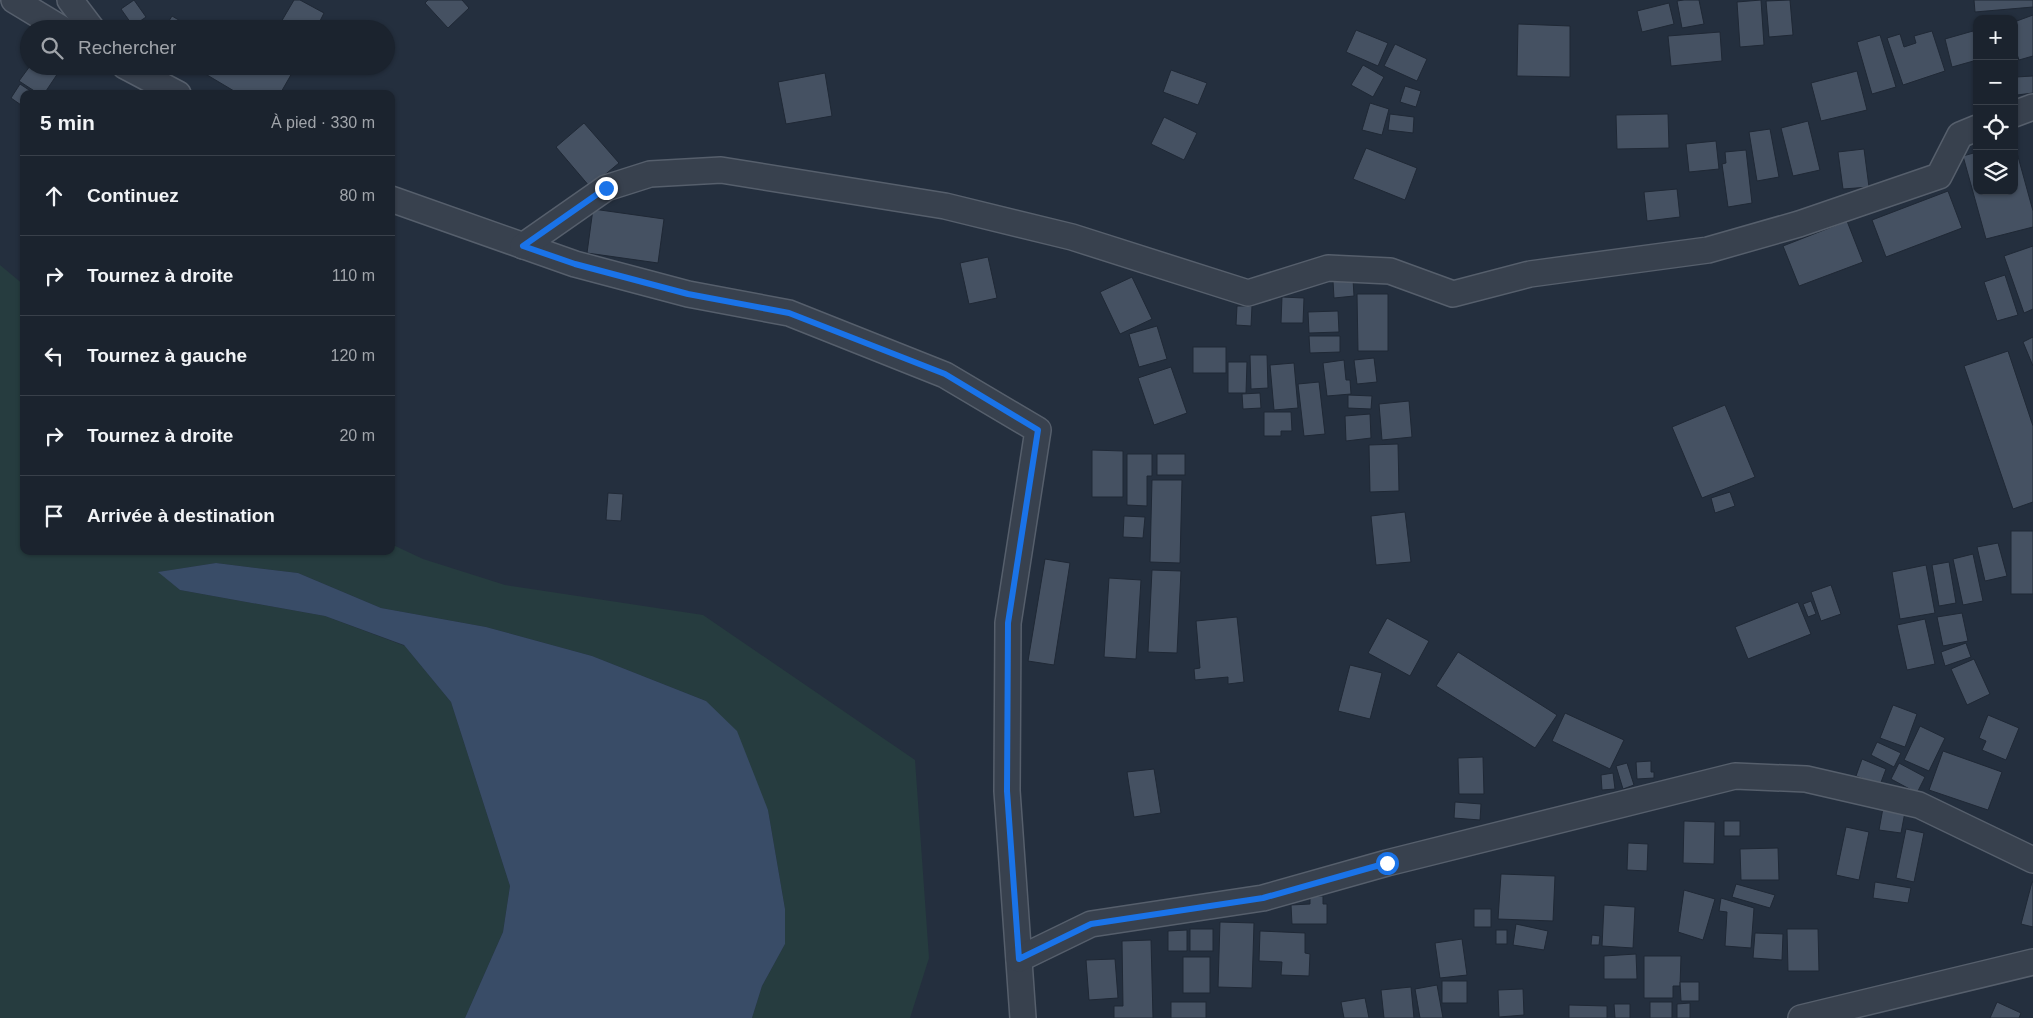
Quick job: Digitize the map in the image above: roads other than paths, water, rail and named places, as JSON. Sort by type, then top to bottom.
[{"type":"street","points":[[14,0],[47,20]]},
{"type":"street","points":[[70,0],[85,20]]},
{"type":"street","points":[[142,75],[170,90]]},
{"type":"street","points":[[2018,112],[2033,106]]},
{"type":"street","points":[[523,246],[606,188],[650,174],[721,170],[954,208],[1072,237],[1248,293],[1328,268],[1390,271],[1453,294],[1530,274],[1708,250],[1799,224],[1939,176],[1960,135],[1973,130]]},
{"type":"street","points":[[395,200],[575,264],[688,294],[789,313],[945,374],[1038,430],[1008,623],[1007,791],[1023,1018]]},
{"type":"street","points":[[1019,959],[1091,924],[1263,898],[1387,863],[1736,776],[1806,779],[1919,805],[2033,860]]},
{"type":"street","points":[[1801,1018],[2033,962]]},
{"type":"water","points":[[216,563],[298,573],[381,608],[486,627],[592,656],[706,701],[737,731],[768,810],[785,909],[785,944],[762,986],[752,1018],[465,1018],[503,932],[510,886],[451,702],[404,645],[325,616],[180,590],[158,572]]}]
